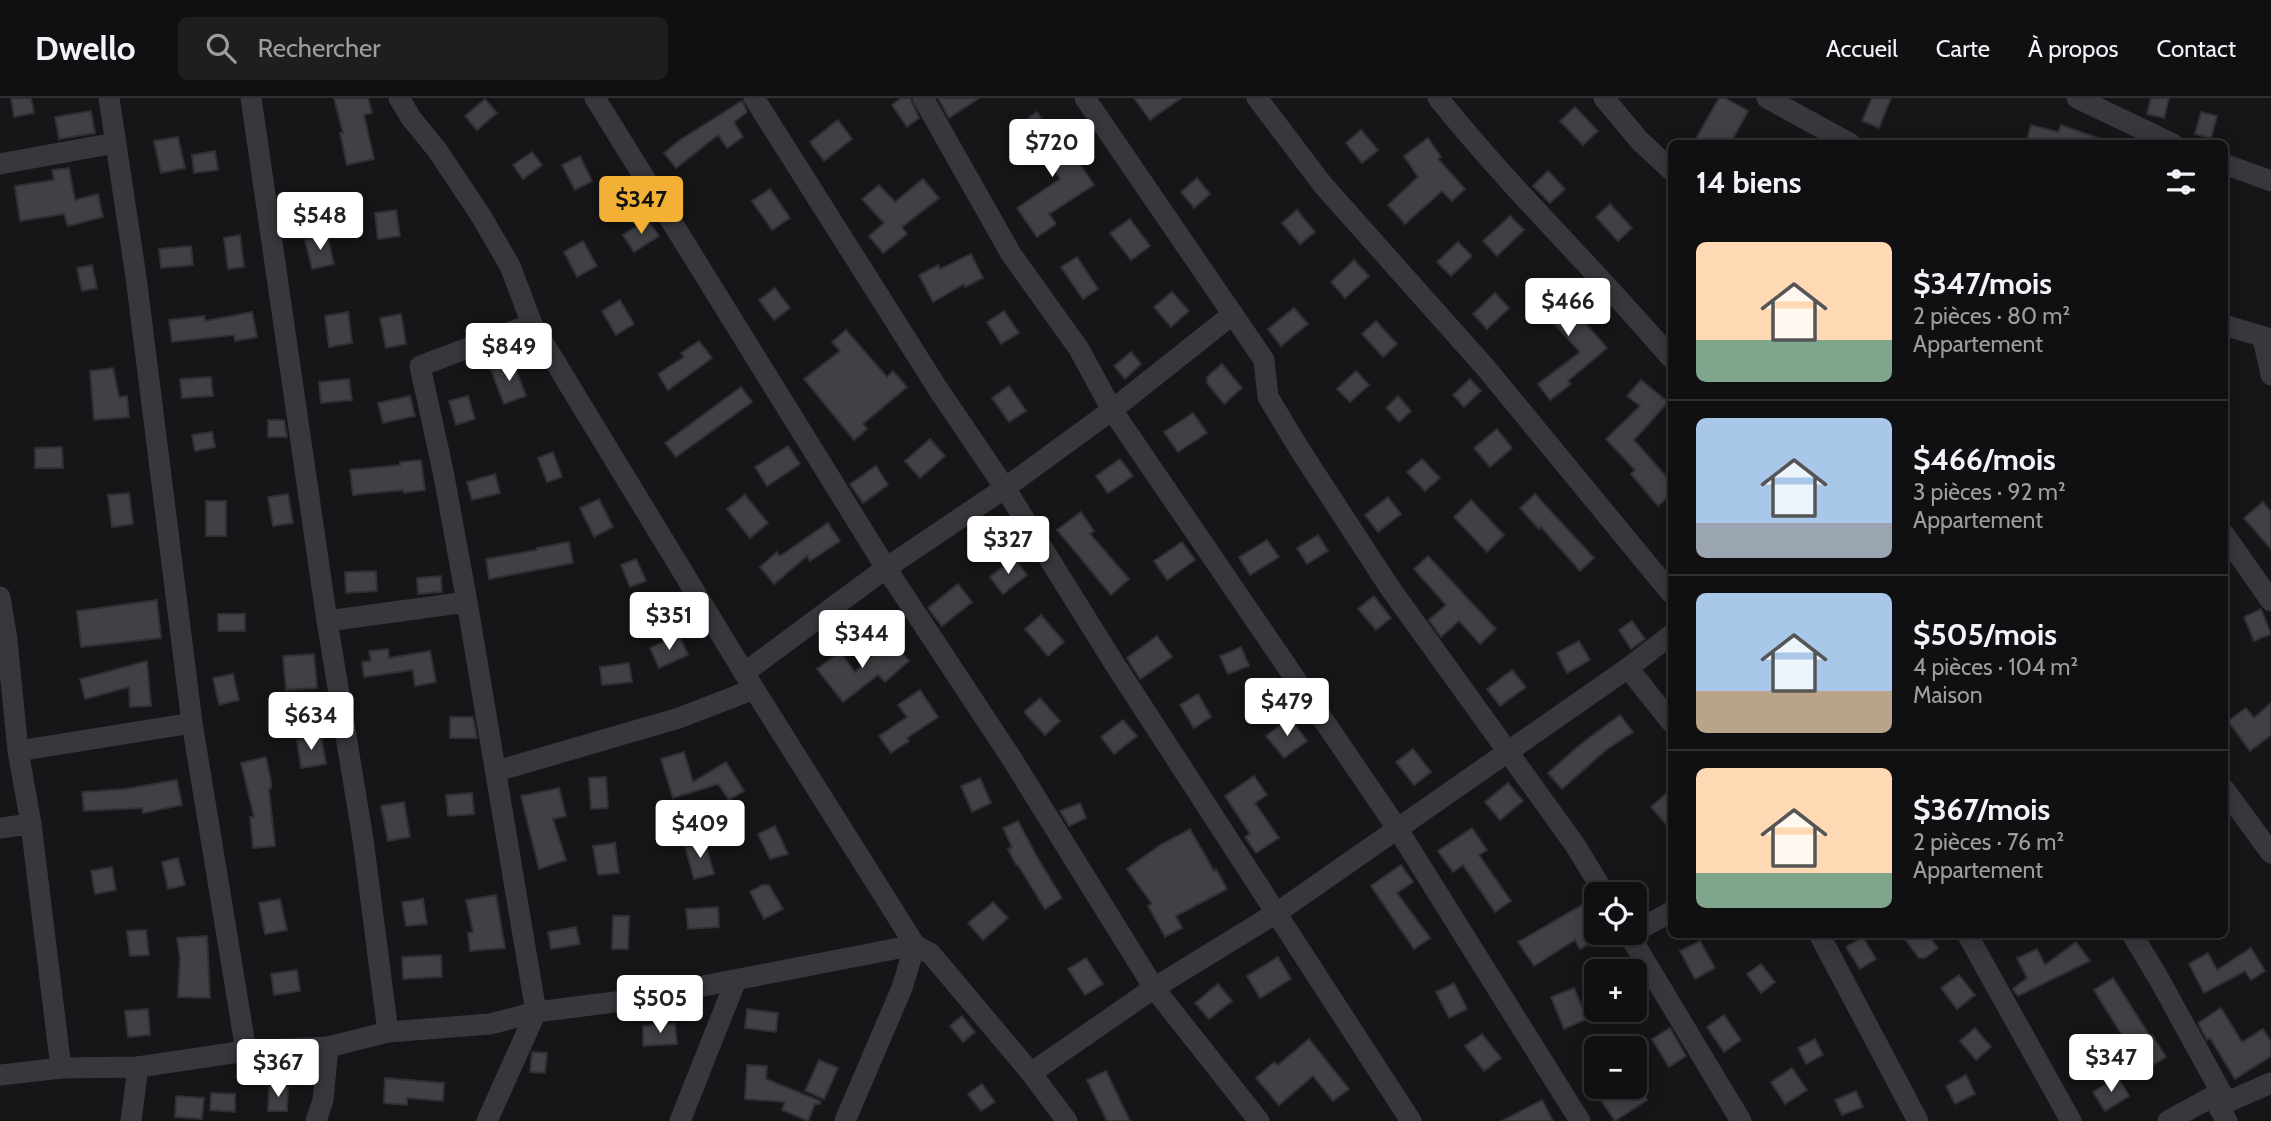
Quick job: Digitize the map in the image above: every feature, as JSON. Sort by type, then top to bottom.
[{"type":"street","points":[[109,98],[136,277],[192,723],[246,1051]]},
{"type":"street","points":[[251,98],[327,621],[363,839],[388,1032]]},
{"type":"street","points":[[399,98],[411,118],[438,150],[481,216],[510,266],[532,324],[749,681],[915,945],[931,954],[1031,1073],[1067,1121]]},
{"type":"street","points":[[596,98],[886,568],[1012,759],[1154,988],[1259,1121]]},
{"type":"street","points":[[754,98],[938,388],[1005,488],[1114,663],[1278,912],[1411,1121]]},
{"type":"street","points":[[923,98],[1011,254],[1079,349],[1112,410],[1397,828],[1580,1121]]},
{"type":"street","points":[[1085,98],[1264,360],[1268,397],[1390,588],[1575,845],[1598,882]]},
{"type":"street","points":[[1257,98],[1323,185],[1485,367],[1668,589]]},
{"type":"street","points":[[1438,98],[1668,354]]},
{"type":"street","points":[[1604,98],[1639,140],[1668,167]]},
{"type":"street","points":[[1767,98],[1844,140]]},
{"type":"street","points":[[2077,98],[2165,140]]},
{"type":"street","points":[[0,164],[115,144]]},
{"type":"street","points":[[2228,165],[2271,181]]},
{"type":"street","points":[[497,771],[679,718],[749,681],[886,568],[1005,488],[1112,410],[1233,314]]},
{"type":"street","points":[[487,1121],[536,1013],[467,602],[420,366],[532,324]]},
{"type":"street","points":[[2228,326],[2267,339],[2271,375]]},
{"type":"street","points":[[2228,540],[2271,601]]},
{"type":"street","points":[[0,597],[61,1068]]},
{"type":"street","points":[[327,621],[467,602]]},
{"type":"street","points":[[1031,1073],[1154,988],[1278,912],[1668,637]]},
{"type":"street","points":[[1628,668],[1668,718]]},
{"type":"street","points":[[18,751],[192,723]]},
{"type":"street","points":[[2228,794],[2271,853]]},
{"type":"street","points":[[0,828],[31,824]]},
{"type":"street","points":[[1647,925],[1668,914]]},
{"type":"street","points":[[1821,938],[1918,1121]]},
{"type":"street","points":[[1969,938],[2071,1121]]},
{"type":"street","points":[[2134,938],[2159,979],[2222,1106]]},
{"type":"street","points":[[0,1075],[61,1068],[138,1067],[246,1051],[328,1047],[388,1032],[490,1024],[536,1013],[631,1000],[915,945]]},
{"type":"street","points":[[845,1121],[902,988],[915,945]]},
{"type":"street","points":[[1638,945],[1741,1121]]},
{"type":"street","points":[[680,1121],[736,980]]},
{"type":"street","points":[[316,1121],[323,1100],[328,1047]]},
{"type":"street","points":[[131,1121],[138,1067]]},
{"type":"street","points":[[2168,1121],[2222,1106],[2271,1083]]},
{"type":"building","points":[[11,98],[31,98],[34,113],[14,117]]},
{"type":"building","points":[[334,98],[368,98],[372,113],[364,115],[374,159],[347,165],[340,133],[343,133]]},
{"type":"building","points":[[901,98],[910,98],[919,118],[907,127],[892,105]]},
{"type":"building","points":[[938,98],[979,98],[949,118]]},
{"type":"building","points":[[1134,98],[1181,98],[1150,120]]},
{"type":"building","points":[[1719,98],[1725,98],[1748,111],[1732,140],[1695,140]]},
{"type":"building","points":[[1872,98],[1891,98],[1879,128],[1862,121]]},
{"type":"building","points":[[2151,98],[2169,98],[2164,118],[2147,114]]},
{"type":"building","points":[[485,99],[497,113],[477,130],[465,116]]},
{"type":"building","points":[[742,101],[747,112],[734,122],[743,137],[727,148],[718,135],[676,168],[664,153]]},
{"type":"building","points":[[1575,107],[1598,131],[1583,145],[1560,121]]},
{"type":"building","points":[[91,111],[95,133],[59,139],[55,117]]},
{"type":"building","points":[[1037,112],[1067,158],[1073,154],[1094,185],[1049,214],[1056,224],[1037,237],[1017,208],[1060,179],[1036,142],[1033,144],[1020,124]]},
{"type":"building","points":[[2201,112],[2217,116],[2211,138],[2195,134]]},
{"type":"building","points":[[838,120],[852,139],[824,161],[810,142]]},
{"type":"building","points":[[2031,125],[2058,132],[2061,125],[2103,140],[2027,140]]},
{"type":"building","points":[[1361,130],[1378,150],[1362,163],[1346,143]]},
{"type":"building","points":[[178,137],[185,168],[161,173],[154,141]]},
{"type":"building","points":[[1428,138],[1441,157],[1438,159],[1465,189],[1452,201],[1442,191],[1405,224],[1388,205],[1418,177],[1404,156]]},
{"type":"building","points":[[215,151],[218,170],[194,173],[192,155]]},
{"type":"building","points":[[532,152],[542,165],[523,179],[513,165]]},
{"type":"building","points":[[580,156],[592,181],[575,190],[562,165]]},
{"type":"building","points":[[69,168],[75,200],[98,194],[103,217],[68,226],[64,214],[20,221],[15,186],[54,180],[52,170]]},
{"type":"building","points":[[1548,171],[1565,189],[1550,203],[1533,186]]},
{"type":"building","points":[[1197,178],[1210,194],[1194,208],[1181,192]]},
{"type":"building","points":[[923,179],[939,198],[902,227],[907,234],[883,253],[869,236],[884,223],[862,199],[879,185],[895,202]]},
{"type":"building","points":[[770,189],[790,218],[772,230],[752,201]]},
{"type":"building","points":[[1610,204],[1632,228],[1618,241],[1596,217]]},
{"type":"building","points":[[396,210],[400,236],[378,239],[375,213]]},
{"type":"building","points":[[1297,210],[1315,232],[1300,244],[1282,223]]},
{"type":"building","points":[[1510,216],[1524,230],[1497,256],[1483,241]]},
{"type":"building","points":[[647,219],[659,236],[634,252],[623,235]]},
{"type":"building","points":[[1130,219],[1150,246],[1131,260],[1110,233]]},
{"type":"building","points":[[240,235],[244,267],[228,269],[224,238]]},
{"type":"building","points":[[327,235],[334,264],[312,269],[305,240]]},
{"type":"building","points":[[583,241],[597,266],[577,277],[564,252]]},
{"type":"building","points":[[1458,242],[1472,256],[1451,276],[1437,262]]},
{"type":"building","points":[[191,246],[193,265],[161,268],[159,249]]},
{"type":"building","points":[[971,254],[983,278],[965,287],[964,284],[933,302],[919,275],[938,265],[940,269]]},
{"type":"building","points":[[1077,257],[1098,289],[1083,299],[1061,267]]},
{"type":"building","points":[[1354,260],[1369,276],[1345,298],[1331,282]]},
{"type":"building","points":[[92,265],[97,288],[82,291],[77,268]]},
{"type":"building","points":[[1559,281],[1575,296],[1568,303],[1607,348],[1568,381],[1571,384],[1550,400],[1538,384],[1580,352],[1536,304]]},
{"type":"building","points":[[775,288],[790,308],[774,320],[759,300]]},
{"type":"building","points":[[1172,292],[1189,311],[1171,327],[1154,307]]},
{"type":"building","points":[[1495,293],[1509,308],[1487,329],[1473,314]]},
{"type":"building","points":[[620,300],[634,324],[616,335],[602,311]]},
{"type":"building","points":[[1294,308],[1308,324],[1281,346],[1268,329]]},
{"type":"building","points":[[1004,311],[1019,333],[1001,344],[987,322]]},
{"type":"building","points":[[252,312],[257,337],[235,341],[234,335],[172,342],[169,320],[204,316],[205,321]]},
{"type":"building","points":[[348,312],[352,343],[329,347],[325,316]]},
{"type":"building","points":[[401,314],[406,344],[386,348],[380,318]]},
{"type":"building","points":[[1376,321],[1397,344],[1383,357],[1362,334]]},
{"type":"building","points":[[846,330],[887,377],[893,371],[907,387],[863,424],[867,429],[854,440],[804,379],[840,351],[832,342]]},
{"type":"building","points":[[699,341],[712,358],[668,390],[658,374],[684,357],[681,353]]},
{"type":"building","points":[[1131,352],[1141,364],[1125,379],[1114,366]]},
{"type":"building","points":[[513,362],[526,396],[504,404],[491,370]]},
{"type":"building","points":[[1222,364],[1242,388],[1224,404],[1207,383],[1207,377]]},
{"type":"building","points":[[113,368],[119,397],[127,396],[129,417],[94,420],[90,371]]},
{"type":"building","points":[[1356,371],[1369,385],[1350,402],[1337,389]]},
{"type":"building","points":[[211,377],[213,396],[182,398],[180,379]]},
{"type":"building","points":[[349,379],[352,400],[321,403],[319,382]]},
{"type":"building","points":[[1470,379],[1481,391],[1464,407],[1453,395]]},
{"type":"building","points":[[1641,380],[1668,402],[1634,440],[1668,479],[1668,497],[1658,506],[1631,474],[1635,470],[1606,439],[1640,406],[1627,396]]},
{"type":"building","points":[[1009,386],[1026,411],[1009,422],[992,398]]},
{"type":"building","points":[[741,387],[752,402],[676,457],[665,443]]},
{"type":"building","points":[[410,396],[415,416],[383,423],[378,403]]},
{"type":"building","points":[[468,396],[475,419],[456,425],[449,401]]},
{"type":"building","points":[[1398,396],[1411,411],[1399,422],[1386,408]]},
{"type":"building","points":[[1193,413],[1207,433],[1178,452],[1164,432]]},
{"type":"building","points":[[268,420],[284,420],[287,437],[268,437]]},
{"type":"building","points":[[1497,429],[1512,448],[1490,467],[1474,448]]},
{"type":"building","points":[[212,432],[215,447],[195,451],[192,435]]},
{"type":"building","points":[[930,439],[945,456],[920,478],[905,461]]},
{"type":"building","points":[[788,446],[800,464],[767,486],[755,467]]},
{"type":"building","points":[[62,447],[63,468],[35,468],[35,448]]},
{"type":"building","points":[[553,452],[562,477],[547,482],[538,458]]},
{"type":"building","points":[[1120,459],[1133,476],[1108,493],[1096,476]]},
{"type":"building","points":[[1422,459],[1440,478],[1425,491],[1407,472]]},
{"type":"building","points":[[421,460],[425,490],[353,495],[350,470]]},
{"type":"building","points":[[876,466],[888,485],[863,503],[850,484]]},
{"type":"building","points":[[495,474],[500,493],[472,500],[467,482]]},
{"type":"building","points":[[129,493],[133,524],[112,527],[108,495]]},
{"type":"building","points":[[288,494],[293,523],[273,526],[268,497]]},
{"type":"building","points":[[1535,494],[1594,558],[1580,571],[1541,527],[1539,529],[1520,508]]},
{"type":"building","points":[[745,495],[768,523],[750,538],[727,509]]},
{"type":"building","points":[[1388,497],[1401,514],[1378,532],[1365,515]]},
{"type":"building","points":[[599,499],[613,527],[594,537],[580,508]]},
{"type":"building","points":[[1471,500],[1504,535],[1487,552],[1454,517]]},
{"type":"building","points":[[206,501],[226,501],[226,536],[206,536]]},
{"type":"building","points":[[2263,502],[2271,512],[2271,549],[2244,518]]},
{"type":"building","points":[[1081,512],[1094,531],[1090,534],[1129,579],[1111,595],[1057,530]]},
{"type":"building","points":[[828,523],[840,541],[810,561],[807,556],[774,584],[760,567],[777,552],[780,556]]},
{"type":"building","points":[[1318,535],[1328,551],[1307,564],[1297,548]]},
{"type":"building","points":[[1267,540],[1279,557],[1250,575],[1239,557]]},
{"type":"building","points":[[569,542],[573,563],[489,579],[486,559]]},
{"type":"building","points":[[1182,542],[1195,560],[1167,580],[1154,561]]},
{"type":"building","points":[[1428,556],[1496,629],[1480,644],[1459,621],[1441,637],[1429,620],[1446,605],[1414,569]]},
{"type":"building","points":[[1014,558],[1027,575],[1003,594],[990,577]]},
{"type":"building","points":[[636,559],[646,581],[630,587],[621,565]]},
{"type":"building","points":[[376,571],[377,591],[346,593],[345,572]]},
{"type":"building","points":[[441,576],[442,592],[418,594],[417,578]]},
{"type":"building","points":[[958,584],[972,602],[942,626],[928,608]]},
{"type":"building","points":[[1374,596],[1391,618],[1376,630],[1358,609]]},
{"type":"building","points":[[157,600],[161,638],[81,647],[77,611]]},
{"type":"building","points":[[2261,609],[2271,634],[2254,641],[2244,617]]},
{"type":"building","points":[[218,614],[245,614],[245,631],[218,631]]},
{"type":"building","points":[[1041,615],[1064,642],[1048,656],[1025,629]]},
{"type":"building","points":[[1632,621],[1645,639],[1631,649],[1619,630]]},
{"type":"building","points":[[679,635],[688,655],[659,668],[650,648]]},
{"type":"building","points":[[1157,636],[1172,657],[1140,679],[1127,658]]},
{"type":"building","points":[[890,640],[909,661],[885,682],[878,675],[843,702],[817,669],[840,652],[855,672]]},
{"type":"building","points":[[1579,641],[1590,660],[1567,673],[1557,653]]},
{"type":"building","points":[[1241,647],[1249,666],[1228,674],[1220,656]]},
{"type":"building","points":[[388,649],[389,658],[430,651],[436,682],[415,686],[413,670],[364,677],[362,662],[371,661],[369,651]]},
{"type":"building","points":[[314,654],[317,688],[286,690],[283,656]]},
{"type":"building","points":[[147,661],[151,706],[130,707],[129,687],[85,699],[80,679]]},
{"type":"building","points":[[629,663],[632,682],[602,685],[600,667]]},
{"type":"building","points":[[1512,670],[1526,687],[1500,706],[1487,689]]},
{"type":"building","points":[[233,674],[239,700],[219,705],[213,678]]},
{"type":"building","points":[[920,690],[938,717],[907,738],[909,741],[891,753],[879,736],[907,717],[898,705]]},
{"type":"building","points":[[1198,694],[1211,717],[1194,728],[1180,705]]},
{"type":"building","points":[[1040,698],[1060,721],[1045,735],[1024,712]]},
{"type":"building","points":[[2271,703],[2271,735],[2250,751],[2228,721],[2246,708],[2254,718]]},
{"type":"building","points":[[1620,715],[1633,732],[1606,750],[1562,789],[1548,773]]},
{"type":"building","points":[[450,717],[473,717],[477,738],[450,738]]},
{"type":"building","points":[[1290,718],[1307,741],[1284,758],[1266,736]]},
{"type":"building","points":[[1123,720],[1137,736],[1114,754],[1101,737]]},
{"type":"building","points":[[321,736],[326,764],[301,768],[297,740]]},
{"type":"building","points":[[1413,749],[1431,772],[1414,785],[1396,762]]},
{"type":"building","points":[[684,752],[693,782],[726,762],[744,791],[729,800],[718,784],[673,798],[661,759]]},
{"type":"building","points":[[266,757],[271,781],[269,789],[275,846],[253,848],[250,817],[254,817],[241,763]]},
{"type":"building","points":[[1254,776],[1267,795],[1255,803],[1279,838],[1256,853],[1245,837],[1250,834],[1225,796]]},
{"type":"building","points":[[606,777],[608,808],[591,809],[589,778]]},
{"type":"building","points":[[980,778],[991,803],[972,812],[961,786]]},
{"type":"building","points":[[177,780],[182,805],[143,813],[142,808],[84,811],[82,792],[125,789]]},
{"type":"building","points":[[1508,783],[1523,801],[1500,820],[1485,802]]},
{"type":"building","points":[[559,788],[566,816],[553,819],[566,860],[539,869],[521,796]]},
{"type":"building","points":[[1668,792],[1668,827],[1651,807]]},
{"type":"building","points":[[472,793],[474,814],[448,816],[446,795]]},
{"type":"building","points":[[404,802],[410,837],[388,841],[381,806]]},
{"type":"building","points":[[1080,803],[1086,818],[1069,826],[1060,811]]},
{"type":"building","points":[[1018,821],[1062,898],[1045,909],[1008,849],[1012,847],[1003,828]]},
{"type":"building","points":[[775,826],[788,854],[770,859],[758,834]]},
{"type":"building","points":[[1472,828],[1487,850],[1479,855],[1511,901],[1495,912],[1463,865],[1453,872],[1438,851]]},
{"type":"building","points":[[1190,829],[1227,889],[1176,916],[1182,928],[1165,937],[1148,906],[1152,904],[1127,869],[1160,845]]},
{"type":"building","points":[[705,842],[714,874],[694,879],[685,847]]},
{"type":"building","points":[[615,843],[619,873],[598,875],[593,846]]},
{"type":"building","points":[[178,858],[185,885],[168,889],[162,862]]},
{"type":"building","points":[[1401,865],[1413,882],[1397,893],[1430,938],[1414,949],[1371,886]]},
{"type":"building","points":[[112,867],[116,890],[95,894],[91,871]]},
{"type":"building","points":[[762,885],[769,885],[783,909],[764,919],[750,892]]},
{"type":"building","points":[[496,895],[505,948],[470,951],[468,933],[473,932],[466,900]]},
{"type":"building","points":[[280,899],[287,930],[265,934],[259,903]]},
{"type":"building","points":[[423,899],[427,924],[406,926],[402,902]]},
{"type":"building","points":[[993,902],[1008,918],[983,940],[968,923]]},
{"type":"building","points":[[1582,905],[1584,908],[1584,945],[1586,945],[1580,949],[1575,940],[1534,966],[1518,942]]},
{"type":"building","points":[[718,907],[719,927],[688,929],[686,909]]},
{"type":"building","points":[[613,916],[629,916],[628,949],[612,949]]},
{"type":"building","points":[[576,927],[580,944],[551,949],[548,932]]},
{"type":"building","points":[[146,930],[149,955],[130,956],[127,931]]},
{"type":"building","points":[[207,936],[210,998],[178,997],[180,958],[177,938]]},
{"type":"building","points":[[1864,938],[1876,959],[1860,969],[1846,947]]},
{"type":"building","points":[[1904,938],[1931,938],[1938,948],[1925,958],[1919,958]]},
{"type":"building","points":[[1700,941],[1715,968],[1695,979],[1680,951]]},
{"type":"building","points":[[2076,942],[2090,961],[2018,996],[2013,989],[2027,978],[2017,958],[2037,949],[2045,965]]},
{"type":"building","points":[[2251,948],[2265,971],[2251,980],[2245,971],[2204,993],[2189,964],[2208,953],[2217,970]]},
{"type":"building","points":[[441,955],[442,977],[403,979],[402,957]]},
{"type":"building","points":[[1278,957],[1291,979],[1260,998],[1247,976]]},
{"type":"building","points":[[1086,958],[1103,984],[1085,995],[1068,969]]},
{"type":"building","points":[[1761,964],[1775,982],[1761,993],[1747,974]]},
{"type":"building","points":[[297,970],[300,991],[274,995],[271,974]]},
{"type":"building","points":[[1959,975],[1975,995],[1957,1009],[1941,988]]},
{"type":"building","points":[[2113,978],[2166,1057],[2139,1074],[2125,1051],[2130,1048],[2094,990]]},
{"type":"building","points":[[1454,983],[1467,1009],[1449,1018],[1436,992]]},
{"type":"building","points":[[1218,984],[1232,1001],[1209,1019],[1195,1003]]},
{"type":"building","points":[[1574,988],[1584,1012],[1584,1020],[1564,1029],[1551,997]]},
{"type":"building","points":[[2221,1008],[2242,1042],[2263,1029],[2271,1042],[2271,1056],[2235,1079],[2198,1023]]},
{"type":"building","points":[[148,1009],[150,1035],[128,1037],[125,1011]]},
{"type":"building","points":[[747,1009],[778,1013],[776,1032],[745,1028]]},
{"type":"building","points":[[1724,1015],[1741,1040],[1724,1052],[1707,1027]]},
{"type":"building","points":[[962,1016],[975,1032],[963,1042],[950,1026]]},
{"type":"building","points":[[675,1024],[677,1044],[643,1046],[643,1026]]},
{"type":"building","points":[[1670,1028],[1686,1056],[1669,1067],[1652,1039]]},
{"type":"building","points":[[1975,1028],[1991,1047],[1976,1060],[1960,1041]]},
{"type":"building","points":[[1482,1034],[1501,1058],[1484,1071],[1465,1046]]},
{"type":"building","points":[[1309,1039],[1349,1089],[1333,1101],[1313,1076],[1279,1105],[1256,1078],[1274,1062],[1278,1065]]},
{"type":"building","points":[[1815,1039],[1823,1055],[1806,1064],[1798,1048]]},
{"type":"building","points":[[532,1052],[547,1053],[545,1073],[530,1072]]},
{"type":"building","points":[[819,1060],[838,1068],[824,1099],[805,1091]]},
{"type":"building","points":[[747,1065],[767,1066],[766,1079],[820,1101],[820,1104],[815,1104],[808,1121],[782,1110],[785,1102],[745,1099]]},
{"type":"building","points":[[1792,1068],[1807,1090],[1785,1104],[1771,1082]]},
{"type":"building","points":[[1106,1071],[1130,1121],[1107,1121],[1087,1080]]},
{"type":"building","points":[[1966,1075],[1975,1094],[1955,1104],[1946,1086]]},
{"type":"building","points":[[2118,1077],[2129,1096],[2105,1111],[2093,1092]]},
{"type":"building","points":[[385,1078],[444,1083],[443,1101],[407,1098],[407,1105],[384,1103]]},
{"type":"building","points":[[982,1084],[995,1102],[981,1111],[968,1094]]},
{"type":"building","points":[[269,1087],[288,1087],[287,1111],[268,1111]]},
{"type":"building","points":[[1856,1091],[1863,1107],[1842,1115],[1835,1100]]},
{"type":"building","points":[[211,1093],[235,1094],[235,1112],[210,1110]]},
{"type":"building","points":[[176,1096],[204,1098],[202,1119],[175,1117]]},
{"type":"building","points":[[1606,1099],[1647,1100],[1615,1121],[1602,1102]]},
{"type":"building","points":[[1542,1100],[1553,1121],[1502,1121]]}]
